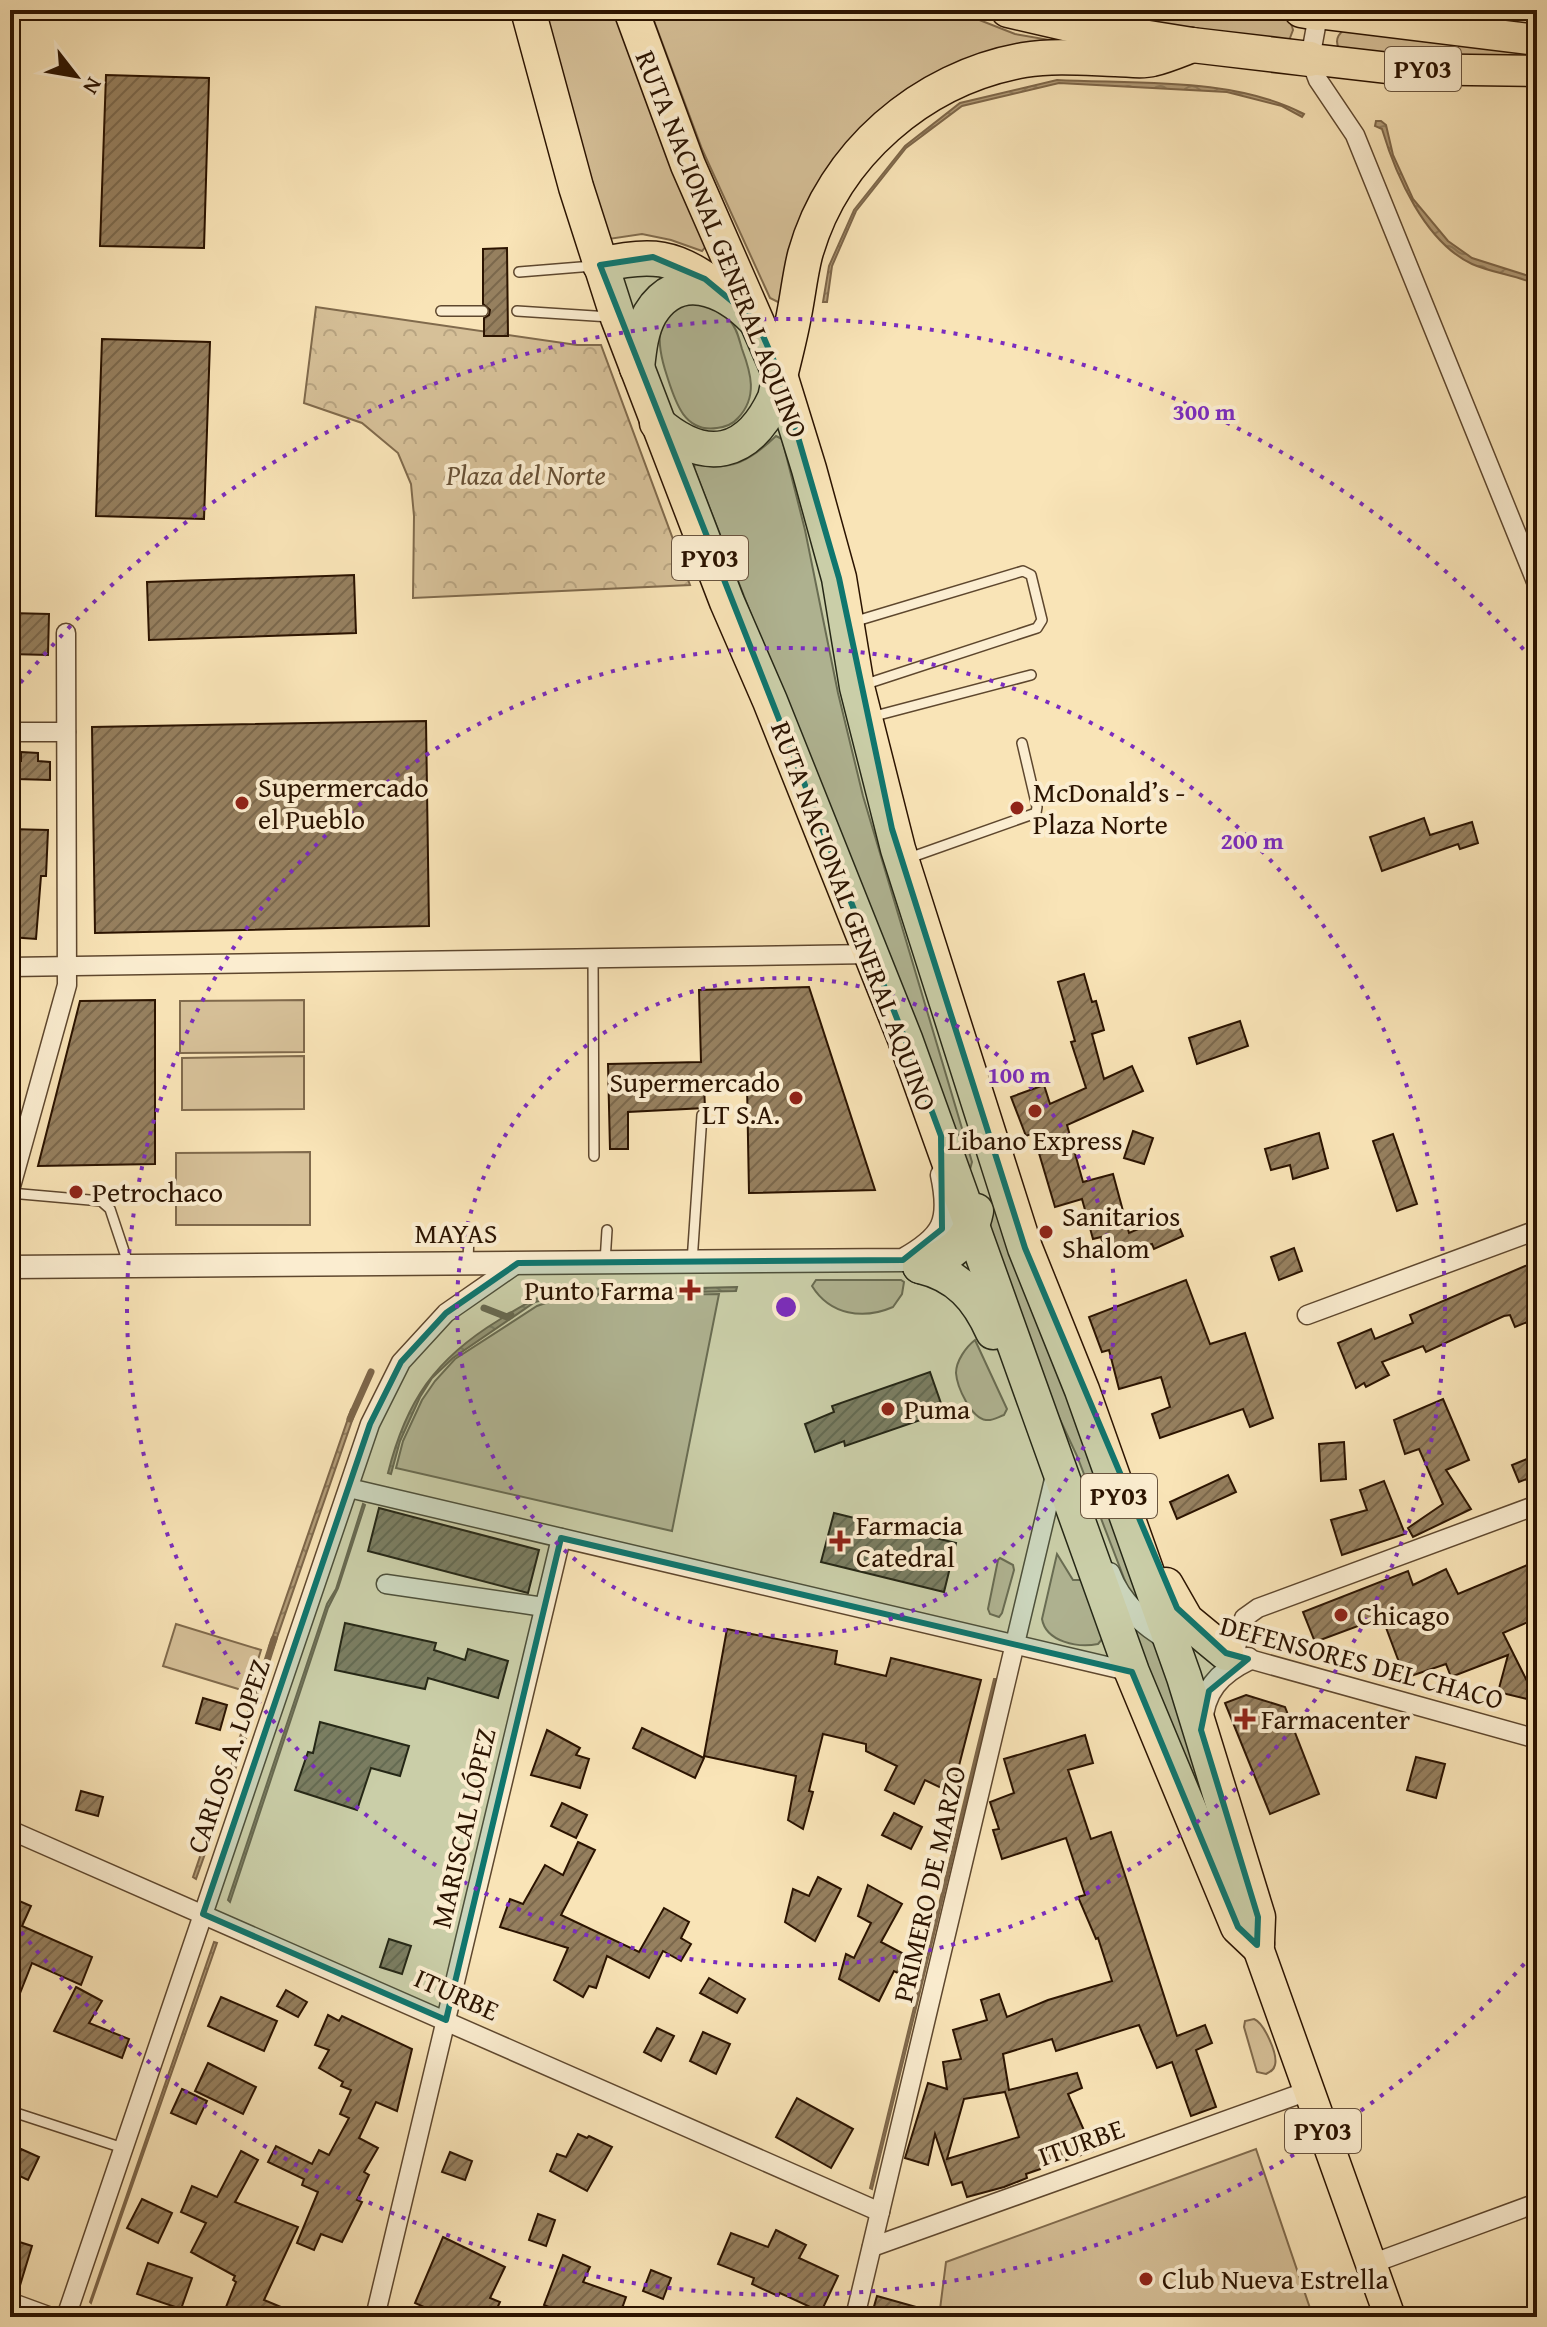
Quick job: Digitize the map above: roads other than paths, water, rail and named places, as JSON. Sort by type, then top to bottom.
[{"type":"highway","name":"RUTA NACIONAL GENERAL AQUINO","points":[[528,10],[600,265],[657,423],[872,954],[941,1136],[1132,1672],[1238,1927],[1257,1945]]},
{"type":"highway","name":"RUTA NACIONAL GENERAL AQUINO","points":[[631,10],[688,165],[780,375],[836,565],[861,703],[902,861],[1025,1248],[1082,1390],[1201,1730],[1258,1917],[1257,1945],[1390,2317]]},
{"type":"highway","name":"PY03","points":[[1008,10],[1086,28],[1310,59],[1397,69],[1537,71]]},
{"type":"highway","name":"PY03","points":[[1313,11],[1537,40]]},
{"type":"highway","points":[[657,423],[675,438],[697,447],[723,450],[747,439],[765,420],[775,398],[805,254],[817,223],[851,163],[870,140],[893,120],[938,89],[986,69],[1027,59],[1150,60],[1192,45]]},
{"type":"highway","points":[[600,265],[633,257],[653,257],[691,270],[740,305],[757,322]]},
{"type":"highway","points":[[637,368],[643,332],[651,313],[664,297],[678,289],[698,286],[724,294]]},
{"type":"highway","points":[[912,1263],[953,1251],[973,1226],[981,1185],[980,1158],[972,1121],[977,1094]]},
{"type":"highway","points":[[912,1263],[945,1274],[967,1289],[984,1312],[1003,1355],[1027,1382]]},
{"type":"highway","points":[[1082,1390],[1109,1439],[1177,1608],[1186,1620],[1236,1656]]},
{"type":"street","points":[[1313,11],[1310,59],[1318,80],[1355,135],[1537,584]]},
{"type":"street","points":[[10,1192],[67,985],[66,633]]},
{"type":"street","points":[[10,732],[66,732]]},
{"type":"street","points":[[10,967],[872,954]]},
{"type":"street","points":[[912,1263],[942,1229],[946,1212],[945,1188],[936,1151],[941,1136]]},
{"type":"street","points":[[1307,1315],[1537,1230]]},
{"type":"street","name":"CARLOS A. LOPEZ","points":[[66,2317],[370,1424],[401,1362],[446,1313],[518,1263]]},
{"type":"street","name":"MAYAS","points":[[10,1267],[912,1263]]},
{"type":"street","points":[[1027,1382],[1054,1421],[1113,1585],[1142,1621],[1171,1640]]},
{"type":"street","name":"PRIMERO DE MARZO","points":[[855,2317],[1057,1464]]},
{"type":"street","points":[[349,1488],[1132,1672]]},
{"type":"street","points":[[1201,1730],[1202,1709],[1209,1691],[1236,1656],[1244,1618],[1258,1608],[1537,1505]]},
{"type":"street","name":"MARISCAL LÓPEZ","points":[[375,2317],[561,1538]]},
{"type":"street","points":[[386,1584],[544,1607]]},
{"type":"street","name":"DEFENSORES DEL CHACO","points":[[1171,1640],[1537,1739]]},
{"type":"street","name":"ITURBE","points":[[10,1830],[880,2212]]},
{"type":"street","name":"ITURBE","points":[[872,2247],[1308,2091]]},
{"type":"street","points":[[1371,2264],[1537,2203]]},
{"type":"street","points":[[10,2302],[51,2317]]},
{"type":"lane","points":[[519,272],[600,265]]},
{"type":"lane","points":[[441,311],[483,311]]},
{"type":"lane","points":[[517,311],[618,318]]},
{"type":"lane","points":[[846,624],[1023,571],[1031,575],[1042,620],[1035,629],[861,703]]},
{"type":"lane","points":[[861,703],[1031,675]]},
{"type":"lane","points":[[902,861],[1036,813],[1022,743]]},
{"type":"lane","points":[[593,958],[594,1156]]},
{"type":"lane","points":[[692,1262],[702,1115]]},
{"type":"lane","points":[[10,1192],[101,1201],[110,1209],[129,1266]]},
{"type":"lane","points":[[605,1262],[607,1230]]},
{"type":"lane","points":[[468,1263],[469,1231]]},
{"type":"lane","points":[[10,2111],[123,2148]]},
{"type":"water","points":[[1057,80],[1216,88],[1277,102],[1304,114],[1302,117],[1282,106],[1227,92],[1059,83],[962,106],[906,148],[856,211],[832,266],[827,302],[823,302],[829,266],[854,210],[905,146],[960,103]]},
{"type":"water","points":[[1376,121],[1386,125],[1393,155],[1413,199],[1448,241],[1472,258],[1535,278],[1537,285],[1472,264],[1440,240],[1404,187],[1382,129],[1375,126]]},
{"type":"water","points":[[737,1287],[736,1291],[563,1295],[535,1302],[453,1358],[432,1378],[400,1441],[391,1474],[388,1473],[395,1447],[414,1403],[426,1384],[440,1367],[477,1335],[528,1303],[551,1293],[572,1289]]},
{"type":"water","points":[[351,1410],[355,1412],[273,1649],[269,1647]]},
{"type":"water","points":[[363,1504],[338,1588],[328,1608],[230,1902],[228,1900]]},
{"type":"water","points":[[996,1679],[872,2189],[870,2188]]},
{"type":"water","points":[[241,1737],[246,1739],[196,1879],[193,1877]]},
{"type":"water","points":[[214,1942],[217,1943],[91,2303],[90,2302]]},
{"type":"waterway","points":[[484,1308],[507,1317],[511,1315]]},
{"type":"waterway","points":[[350,1419],[371,1372]]},
{"type":"waterway","points":[[240,1745],[274,1639]]},
{"type":"place","name":"Supermercado el Pueblo","points":[[242,803]]},
{"type":"place","name":"McDonald’s - Plaza Norte","points":[[1017,808]]},
{"type":"place","name":"Supermercado LT S.A.","points":[[796,1098]]},
{"type":"place","name":"Libano Express","points":[[1035,1111]]},
{"type":"place","name":"Petrochaco","points":[[76,1192]]},
{"type":"place","name":"Sanitarios Shalom","points":[[1046,1232]]},
{"type":"place","name":"Punto Farma","points":[[690,1290]]},
{"type":"place","name":"Puma","points":[[888,1409]]},
{"type":"place","name":"Farmacia Catedral","points":[[840,1541]]},
{"type":"place","name":"Chicago","points":[[1341,1615]]},
{"type":"place","name":"Farmacenter","points":[[1245,1719]]},
{"type":"place","name":"Club Nueva Estrella","points":[[1146,2279]]},
{"type":"park label","name":"Plaza del Norte","points":[[526,475]]}]
